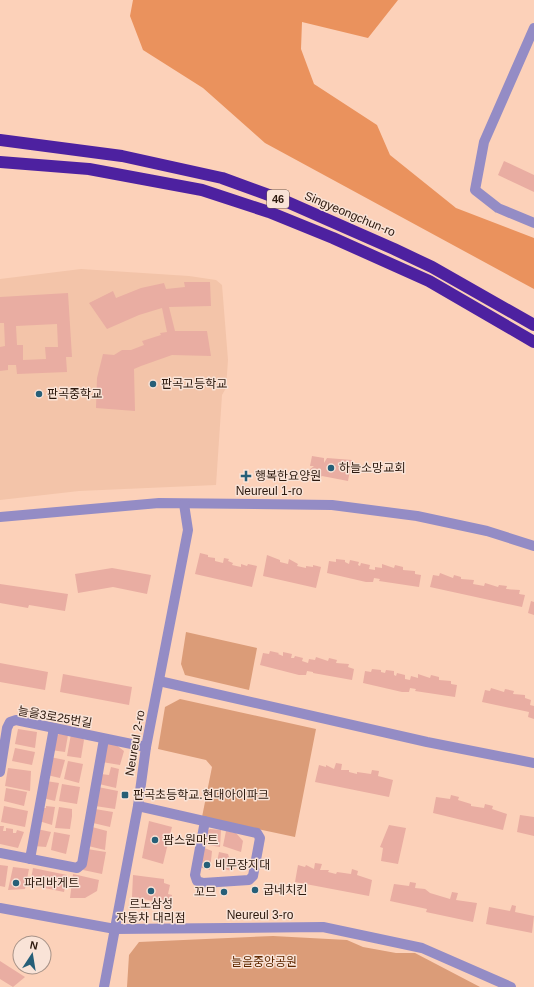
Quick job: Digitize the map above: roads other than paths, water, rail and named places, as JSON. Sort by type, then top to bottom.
[{"type":"highway","name":"Singyeongchun-ro","points":[[0,140],[122,156],[222,178],[285,202],[394,249],[438,270],[534,325]]},
{"type":"highway","name":"46","points":[[0,162],[33,163],[96,170],[202,190],[269,212],[339,241],[429,282],[505,324],[534,342]]},
{"type":"street","points":[[534,28],[484,142],[475,190],[498,208],[534,223]]},
{"type":"street","name":"Neureul 1-ro","points":[[0,517],[159,503],[332,505],[417,516],[487,531],[534,546]]},
{"type":"street","name":"Neureul 2-ro","points":[[104,987],[138,806],[146,747],[188,530],[184,504]]},
{"type":"street","points":[[159,681],[427,742],[534,763]]},
{"type":"street","name":"늘을3로25번길","points":[[0,772],[8,728],[10,722],[16,720],[146,747]]},
{"type":"street","points":[[30,859],[54,728]]},
{"type":"street","points":[[0,853],[77,868],[82,864],[104,739]]},
{"type":"street","points":[[138,806],[205,821],[257,833],[260,838],[253,876],[249,880],[203,883],[197,881],[194,876],[205,821]]},
{"type":"street","name":"Neureul 3-ro","points":[[0,908],[115,929],[323,927],[422,948],[511,987]]},
{"type":"place","name":"판곡고등학교","points":[[153,384]]},
{"type":"place","name":"판곡중학교","points":[[39,394]]},
{"type":"place","name":"하늘소망교회","points":[[331,468]]},
{"type":"place","name":"행복한요양원","points":[[246,476]]},
{"type":"place","name":"판곡초등학교.현대아이파크","points":[[125,795]]},
{"type":"place","name":"팜스원마트","points":[[155,840]]},
{"type":"place","name":"비무장지대","points":[[207,865]]},
{"type":"place","name":"파리바게트","points":[[16,883]]},
{"type":"place","name":"굽네치킨","points":[[255,890]]},
{"type":"place","name":"르노삼성 자동차 대리점","points":[[151,891]]},
{"type":"place","name":"꼬므","points":[[224,892]]},
{"type":"park label","name":"늘을중앙공원","points":[[264,962]]}]
